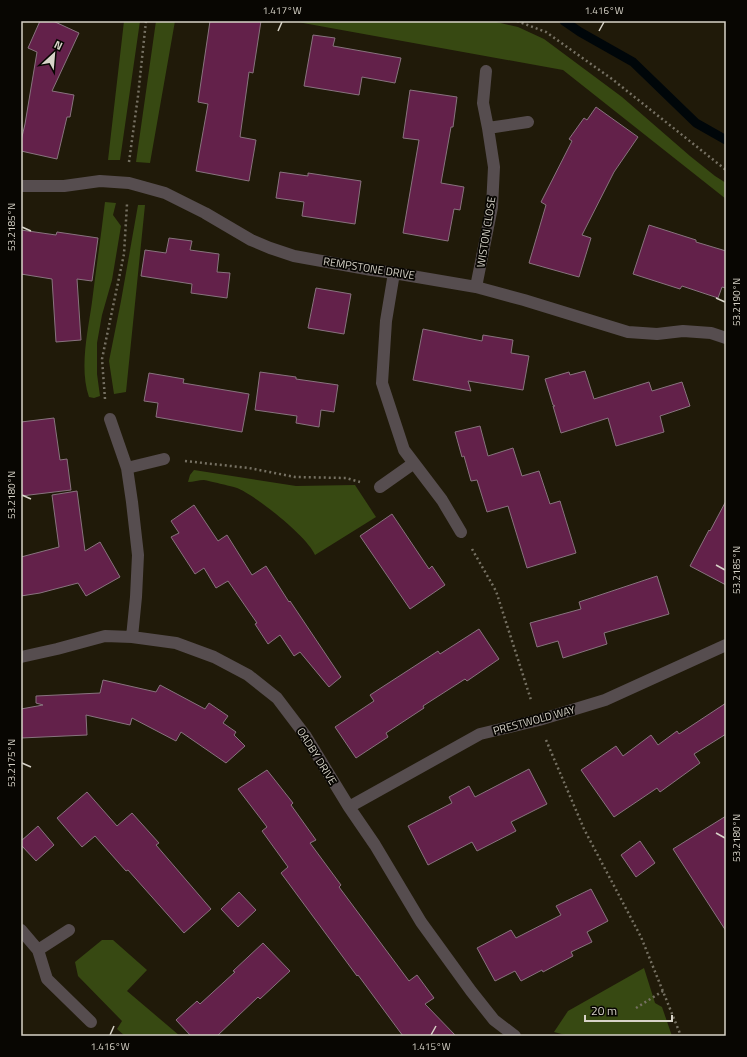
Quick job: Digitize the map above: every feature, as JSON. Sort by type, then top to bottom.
[{"type":"street","name":"WISTON CLOSE","points":[[476,287],[492,206],[494,167],[483,103],[486,71]]},
{"type":"street","points":[[488,128],[528,122]]},
{"type":"street","name":"REMPSTONE DRIVE","points":[[21,186],[64,186],[100,181],[128,183],[165,193],[205,213],[251,240],[294,256],[476,287],[628,332],[657,334],[683,331],[711,333],[726,338]]},
{"type":"street","points":[[394,272],[386,322],[382,384],[404,450],[442,500],[461,532]]},
{"type":"street","points":[[110,419],[127,468],[138,554],[132,637]]},
{"type":"street","points":[[127,468],[164,459]]},
{"type":"street","points":[[380,487],[414,463]]},
{"type":"street","name":"OADBY DRIVE","points":[[21,657],[105,636],[132,637],[176,643],[214,657],[248,675],[278,698],[305,735],[421,922],[494,1020],[515,1036]]},
{"type":"street","name":"PRESTWOLD WAY","points":[[349,807],[480,734],[539,720],[605,700],[726,645]]},
{"type":"street","points":[[21,930],[38,950],[46,979],[91,1022]]},
{"type":"street","points":[[38,950],[69,930]]},
{"type":"path","points":[[110,419],[105,401],[102,359],[124,254],[130,156],[146,21]]},
{"type":"path","points":[[517,21],[546,32],[612,79],[726,170]]},
{"type":"path","points":[[164,459],[249,468],[295,478],[346,478],[380,487]]},
{"type":"path","points":[[461,532],[480,561],[496,591],[545,738],[584,829],[640,937],[681,1036]]},
{"type":"path","points":[[636,1008],[663,991]]},
{"type":"green space","points":[[124,21],[140,21],[120,160],[108,160]]},
{"type":"green space","points":[[156,21],[175,21],[150,163],[136,162]]},
{"type":"green space","points":[[292,21],[492,21],[518,27],[544,39],[622,97],[690,156],[726,183],[726,199],[563,70]]},
{"type":"green space","points":[[105,202],[116,203],[113,215],[121,226],[112,280],[102,315],[97,343],[97,374],[100,396],[94,398],[89,397],[86,386],[84,362]]},
{"type":"green space","points":[[138,205],[145,205],[126,392],[114,394],[109,361]]},
{"type":"green space","points":[[194,470],[296,486],[355,485],[376,517],[315,555],[302,538],[280,517],[245,492],[237,488],[204,480],[188,482],[190,475]]},
{"type":"green space","points":[[102,940],[113,940],[147,970],[127,991],[180,1036],[125,1036],[117,1029],[122,1021],[78,976],[75,962]]},
{"type":"green space","points":[[644,968],[655,1003],[662,1007],[672,1036],[569,1036],[554,1032],[568,1011]]},
{"type":"building","points":[[40,21],[53,21],[79,33],[52,91],[74,95],[70,117],[67,117],[57,159],[21,151],[21,141],[37,52],[28,48]]},
{"type":"building","points":[[210,21],[261,21],[253,73],[249,72],[240,137],[256,140],[249,181],[196,171],[208,104],[198,102]]},
{"type":"building","points":[[313,35],[335,38],[333,46],[401,58],[395,83],[362,77],[359,95],[304,86]]},
{"type":"building","points":[[410,90],[457,97],[453,127],[451,127],[441,183],[464,187],[460,210],[454,209],[448,241],[403,233],[419,140],[403,138]]},
{"type":"building","points":[[596,107],[638,137],[614,172],[582,235],[591,238],[579,277],[529,263],[546,205],[541,202],[572,141],[569,139],[584,118],[587,120]]},
{"type":"building","points":[[280,172],[308,176],[308,173],[361,181],[355,224],[302,216],[304,202],[276,198]]},
{"type":"building","points":[[649,225],[726,251],[726,288],[722,287],[718,298],[682,286],[680,289],[633,274]]},
{"type":"building","points":[[21,230],[56,235],[57,232],[98,238],[92,281],[77,279],[81,340],[56,342],[52,279],[21,274]]},
{"type":"building","points":[[169,238],[192,241],[190,250],[219,254],[217,272],[230,273],[227,298],[191,293],[192,284],[141,276],[145,250],[166,253]]},
{"type":"building","points":[[316,288],[351,294],[344,334],[308,328]]},
{"type":"building","points":[[423,329],[482,341],[483,335],[513,340],[511,353],[529,356],[523,390],[468,381],[471,391],[413,380]]},
{"type":"building","points":[[585,371],[594,399],[649,382],[652,391],[682,382],[690,406],[660,416],[664,432],[616,446],[608,418],[561,433],[553,406],[555,406],[553,405],[545,379],[569,372],[570,375]]},
{"type":"building","points":[[260,372],[338,385],[334,412],[321,410],[319,427],[296,423],[297,416],[255,410]]},
{"type":"building","points":[[149,373],[184,379],[183,383],[249,394],[242,432],[156,417],[158,403],[144,401]]},
{"type":"building","points":[[54,418],[60,460],[67,459],[71,490],[21,496],[21,422]]},
{"type":"building","points":[[480,426],[488,456],[513,448],[522,476],[539,471],[550,504],[560,501],[576,553],[527,568],[508,506],[487,512],[477,480],[471,481],[464,456],[462,457],[455,432]]},
{"type":"building","points":[[77,491],[85,551],[100,542],[120,577],[86,596],[78,583],[40,593],[21,596],[21,557],[59,547],[52,495]]},
{"type":"building","points":[[726,501],[726,585],[690,566]]},
{"type":"building","points":[[194,505],[218,541],[227,535],[252,575],[266,566],[341,677],[329,687],[300,652],[294,656],[280,635],[268,644],[255,624],[257,623],[228,581],[216,588],[204,568],[195,574],[171,537],[179,533],[171,521]]},
{"type":"building","points":[[392,514],[429,569],[432,566],[445,585],[410,609],[360,536]]},
{"type":"building","points":[[657,576],[669,614],[604,633],[607,644],[563,658],[558,641],[537,647],[530,623],[581,609],[579,602]]},
{"type":"building","points":[[479,629],[499,659],[467,681],[465,679],[423,706],[424,708],[386,733],[388,737],[356,758],[335,727],[374,701],[370,695],[438,651],[440,654]]},
{"type":"building","points":[[103,680],[156,692],[160,685],[205,709],[209,703],[228,716],[223,723],[236,732],[234,735],[245,746],[226,763],[181,732],[176,741],[132,718],[130,725],[86,715],[87,735],[21,738],[21,709],[43,705],[36,703],[36,696],[100,693]]},
{"type":"building","points":[[726,703],[726,734],[694,754],[700,763],[660,792],[657,788],[614,817],[581,770],[616,746],[623,756],[651,735],[658,745],[677,731],[679,734]]},
{"type":"building","points":[[529,769],[547,804],[511,822],[516,831],[477,851],[472,842],[428,865],[408,826],[452,803],[449,797],[469,786],[475,797]]},
{"type":"building","points":[[267,770],[293,803],[291,805],[316,840],[310,843],[341,885],[339,887],[409,981],[417,975],[434,998],[425,1004],[456,1036],[403,1036],[281,873],[288,867],[262,831],[267,827],[238,789]]},
{"type":"building","points":[[87,792],[117,826],[132,813],[159,843],[156,845],[211,909],[184,933],[128,870],[126,871],[95,836],[82,847],[57,818]]},
{"type":"building","points":[[726,816],[726,931],[673,849]]},
{"type":"building","points":[[38,826],[54,845],[36,861],[21,845],[21,841]]},
{"type":"building","points":[[640,841],[655,863],[636,877],[621,855]]},
{"type":"building","points":[[591,889],[608,921],[587,932],[592,942],[571,952],[573,956],[543,972],[542,970],[521,981],[515,971],[495,981],[477,948],[511,930],[516,938],[561,915],[556,906]]},
{"type":"building","points":[[239,892],[256,910],[238,927],[221,909]]},
{"type":"building","points":[[263,943],[290,971],[260,999],[258,997],[217,1036],[191,1036],[176,1020],[197,1001],[200,1004],[235,972],[233,971]]},
{"type":"waterway","points":[[564,21],[580,32],[633,62],[696,123],[726,140]]}]
